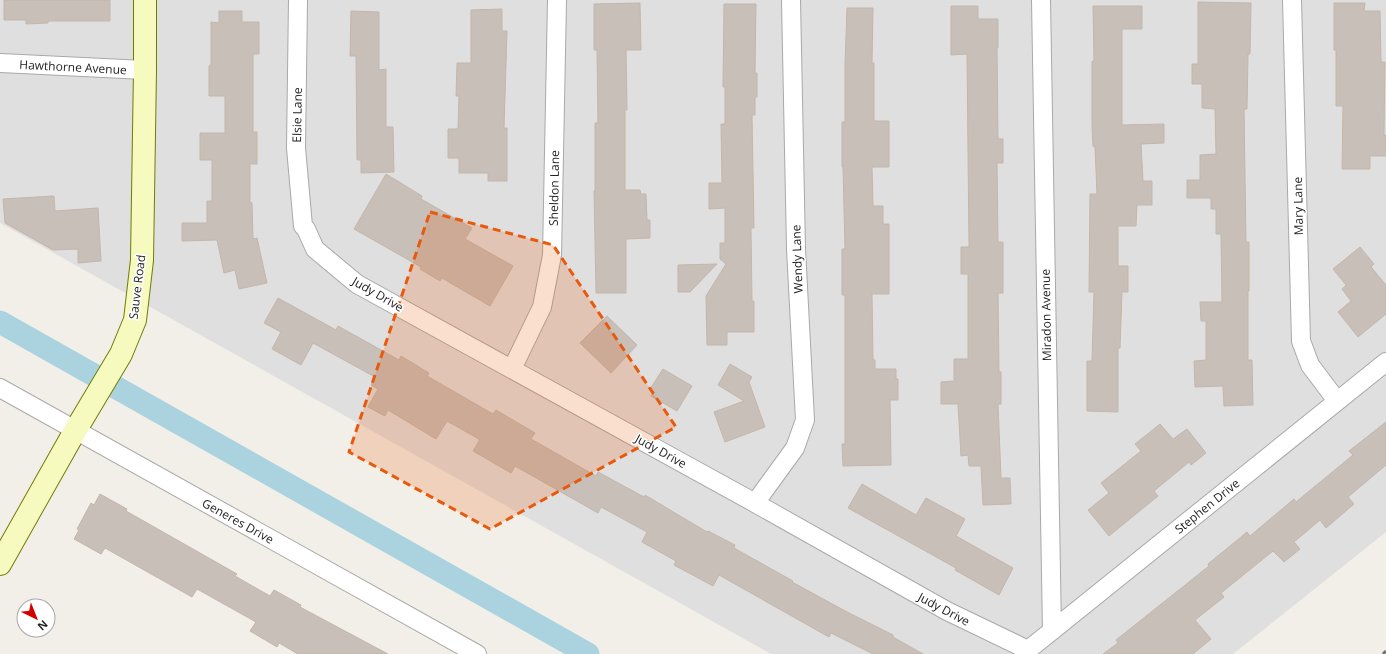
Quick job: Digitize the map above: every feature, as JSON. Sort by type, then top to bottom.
[{"type":"street","name":"Sauve Road","points":[[0,564],[75,431],[121,354],[135,320],[142,260],[145,0]]},
{"type":"street","name":"Elsie Lane","points":[[298,0],[296,148],[303,226],[306,229]]},
{"type":"street","name":"Sheldon Lane","points":[[512,369],[542,306],[552,254],[557,0]]},
{"type":"street","name":"Wendy Lane","points":[[754,503],[795,448],[805,420],[796,248],[791,0]]},
{"type":"street","name":"Miradon Avenue","points":[[1041,0],[1052,631]]},
{"type":"street","name":"Mary Lane","points":[[1292,0],[1301,341],[1310,365],[1337,401]]},
{"type":"street","name":"Hawthorne Avenue","points":[[0,63],[145,70]]},
{"type":"street","name":"Judy Drive","points":[[306,229],[315,249],[357,284],[947,611],[1026,652]]},
{"type":"street","name":"Stephen Drive","points":[[1026,652],[1386,362]]},
{"type":"street","name":"Generes Drive","points":[[0,388],[477,654]]},
{"type":"highlighted area","points":[[430,212],[553,245],[676,427],[490,529],[349,452]]},
{"type":"shaded area","points":[[0,0],[1386,0],[1386,532],[1233,654],[771,654],[0,223]]},
{"type":"building","points":[[4,0],[110,0],[110,21],[48,21],[48,23],[26,24],[26,20],[4,20]]},
{"type":"building","points":[[1198,2],[1251,3],[1247,109],[1244,109],[1246,242],[1249,242],[1248,360],[1252,360],[1253,405],[1224,406],[1223,386],[1195,387],[1194,361],[1206,360],[1206,321],[1201,321],[1200,302],[1222,302],[1221,234],[1216,234],[1216,209],[1211,209],[1211,198],[1187,198],[1187,180],[1200,180],[1200,155],[1216,154],[1215,109],[1202,108],[1202,84],[1192,84],[1192,64],[1198,64]]},
{"type":"building","points":[[640,3],[641,50],[626,50],[627,110],[625,110],[625,190],[640,190],[641,194],[646,194],[647,220],[650,220],[650,238],[626,239],[626,293],[596,293],[594,191],[595,123],[598,123],[597,50],[594,50],[594,4]]},
{"type":"building","points":[[1334,3],[1365,3],[1364,11],[1380,11],[1381,62],[1385,62],[1384,135],[1386,135],[1386,156],[1370,156],[1370,169],[1342,169],[1343,106],[1336,106]]},
{"type":"building","points":[[724,4],[756,4],[755,73],[757,73],[757,97],[755,97],[755,115],[752,115],[754,228],[751,228],[754,332],[727,332],[727,345],[707,345],[706,296],[726,264],[720,259],[720,243],[725,243],[725,208],[709,209],[709,183],[722,183],[721,124],[725,124],[725,87],[723,87]]},
{"type":"building","points":[[951,6],[978,6],[978,19],[998,19],[998,139],[1003,139],[1003,163],[997,163],[998,242],[1003,242],[1003,293],[998,293],[1001,404],[998,404],[1001,478],[1010,478],[1011,504],[983,505],[981,466],[969,466],[968,455],[961,456],[958,404],[941,404],[941,382],[954,381],[954,359],[968,359],[968,274],[961,274],[961,247],[969,247],[967,54],[951,55]]},
{"type":"building","points":[[1093,6],[1142,6],[1142,29],[1122,29],[1122,125],[1164,124],[1164,143],[1141,144],[1143,181],[1152,181],[1152,205],[1137,205],[1136,226],[1118,226],[1118,266],[1128,266],[1128,292],[1122,292],[1120,348],[1118,348],[1118,412],[1087,411],[1087,361],[1092,361],[1094,292],[1089,292],[1090,194],[1097,194],[1095,147],[1093,146],[1092,126],[1092,61],[1094,61]]},
{"type":"building","points":[[847,8],[873,8],[872,63],[874,63],[874,121],[889,121],[889,167],[872,167],[873,206],[883,206],[883,224],[889,224],[889,294],[872,294],[873,360],[875,360],[875,369],[896,369],[896,379],[898,379],[898,400],[890,400],[891,465],[843,466],[842,444],[845,444],[845,295],[842,295],[842,249],[845,249],[842,122],[845,122]]},
{"type":"building","points":[[502,9],[502,31],[507,31],[504,128],[507,128],[507,181],[488,181],[488,173],[459,173],[459,158],[448,158],[448,129],[458,129],[459,96],[456,96],[457,63],[471,63],[471,10]]},
{"type":"building","points":[[219,11],[242,11],[242,22],[259,22],[259,54],[253,54],[253,132],[257,132],[257,164],[250,164],[250,202],[252,203],[253,239],[257,238],[267,283],[239,289],[235,270],[224,273],[217,240],[182,241],[182,223],[207,223],[207,201],[212,201],[212,160],[200,160],[200,133],[225,133],[225,96],[209,96],[211,22],[219,23]]},
{"type":"building","points":[[351,11],[379,12],[379,70],[386,69],[386,127],[393,127],[394,172],[361,173],[361,160],[357,160],[356,56],[350,56]]},
{"type":"building","points":[[386,174],[422,196],[421,199],[472,228],[465,239],[513,266],[490,306],[442,278],[440,281],[420,269],[421,267],[354,229]]},
{"type":"building","points":[[54,196],[55,211],[98,208],[101,261],[78,263],[78,249],[53,250],[5,223],[3,199]]},
{"type":"building","points":[[1360,247],[1374,264],[1371,267],[1386,285],[1386,314],[1358,337],[1338,312],[1351,301],[1342,289],[1346,285],[1333,269]]},
{"type":"building","points":[[717,264],[690,292],[678,292],[678,265]]},
{"type":"building","points":[[278,298],[336,330],[338,326],[399,360],[401,356],[429,373],[427,376],[493,414],[496,410],[535,433],[531,439],[596,476],[598,472],[644,497],[645,495],[707,532],[708,531],[735,545],[734,548],[793,581],[792,582],[893,635],[893,637],[923,654],[873,654],[831,633],[829,637],[719,575],[713,586],[674,565],[676,561],[642,542],[647,532],[601,507],[598,513],[515,466],[511,473],[473,451],[479,439],[447,421],[436,439],[388,410],[385,416],[368,407],[378,389],[371,385],[375,377],[313,343],[301,365],[272,349],[281,332],[264,323]]},
{"type":"building","points":[[607,316],[637,345],[611,373],[580,343]]},
{"type":"building","points":[[730,364],[752,377],[749,382],[765,427],[725,442],[714,412],[744,401],[718,385]]},
{"type":"building","points":[[663,369],[692,386],[677,411],[651,396],[654,391],[650,389]]},
{"type":"building","points":[[1386,422],[1386,465],[1348,497],[1354,504],[1326,528],[1320,520],[1294,542],[1300,549],[1284,562],[1273,551],[1221,593],[1224,597],[1195,620],[1211,639],[1193,654],[1103,654],[1118,643],[1116,640],[1209,566],[1208,564],[1247,532],[1250,536],[1294,499],[1296,502],[1353,455],[1349,451]]},
{"type":"building","points":[[1160,424],[1173,439],[1187,429],[1206,453],[1191,465],[1189,462],[1154,491],[1158,496],[1109,536],[1088,510],[1109,493],[1101,483],[1141,451],[1135,444]]},
{"type":"building","points":[[862,484],[916,515],[926,498],[965,519],[956,536],[1013,568],[999,595],[955,570],[956,568],[848,508]]},
{"type":"building","points":[[100,494],[127,509],[126,511],[237,574],[235,576],[270,596],[274,590],[301,605],[300,607],[388,654],[298,654],[279,643],[277,647],[250,631],[256,622],[197,589],[192,597],[105,548],[101,554],[74,539],[79,530],[77,529],[91,503],[94,505]]},
{"type":"waterway","points":[[0,322],[588,654]]},
{"type":"railway","points":[[1383,654],[1386,651]]}]
